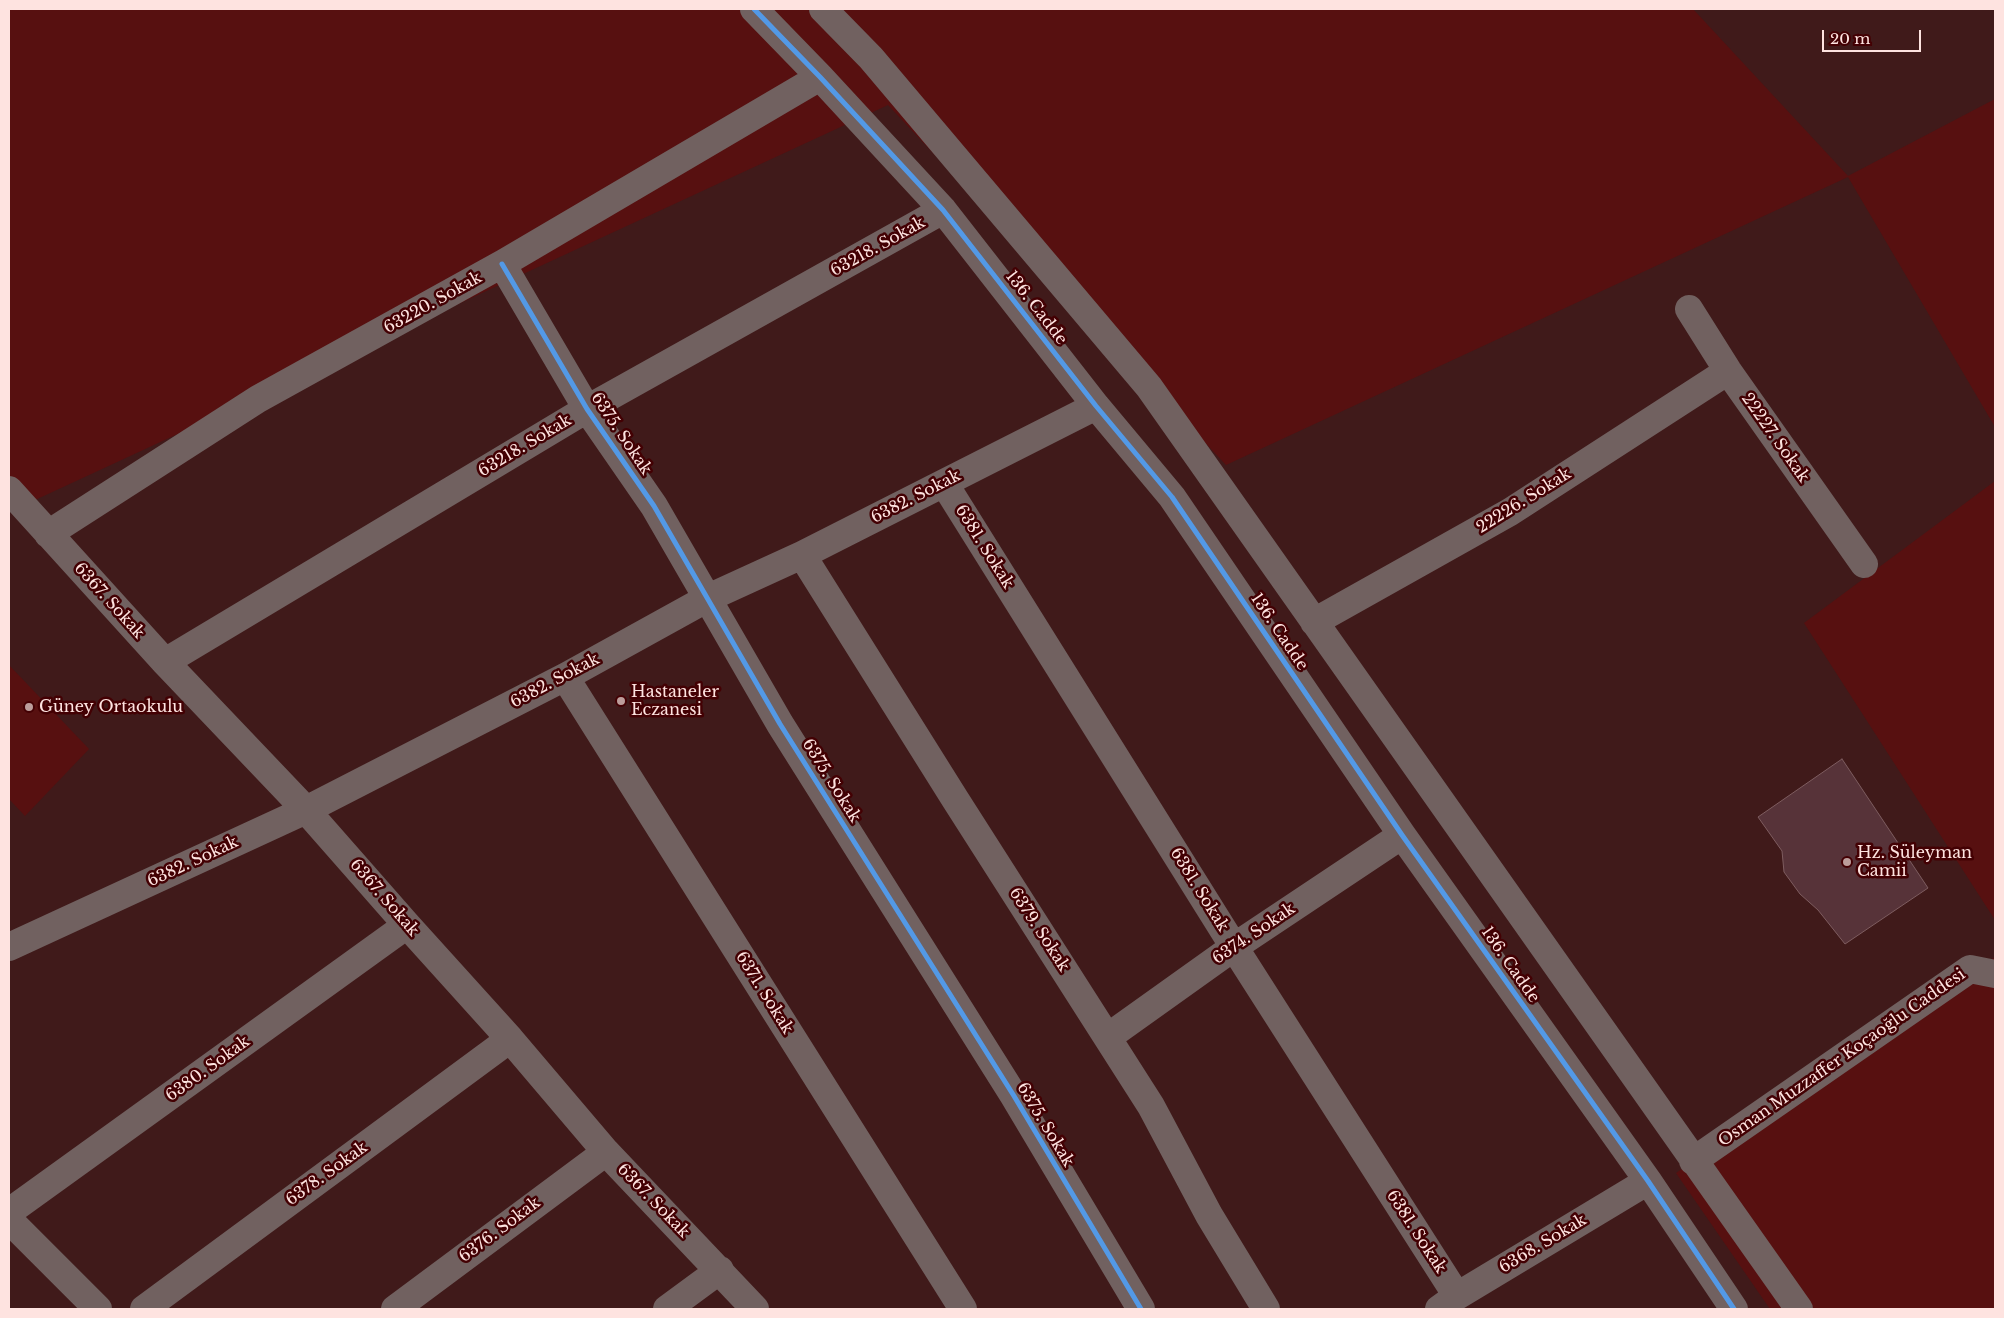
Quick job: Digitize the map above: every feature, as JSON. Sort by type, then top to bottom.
[{"type":"street","name":"136. Cadde","points":[[754,9],[820,77],[943,210],[1096,406],[1172,497],[1402,835],[1648,1181],[1734,1309]]},
{"type":"street","name":"136. Cadde","points":[[823,9],[871,58],[1149,387],[1799,1309]]},
{"type":"street","name":"63220. Sokak","points":[[48,534],[258,400],[502,264],[820,77]]},
{"type":"street","name":"63218. Sokak","points":[[165,662],[588,409],[943,210]]},
{"type":"street","name":"6375. Sokak","points":[[502,264],[588,409],[654,506],[780,724],[1014,1096],[1141,1309]]},
{"type":"street","name":"22227. Sokak","points":[[1689,309],[1728,371],[1864,564]]},
{"type":"street","name":"22226. Sokak","points":[[1314,622],[1510,512],[1728,371]]},
{"type":"street","name":"6382. Sokak","points":[[9,947],[306,810],[565,677],[708,598],[802,556],[1096,406]]},
{"type":"street","name":"6381. Sokak","points":[[944,483],[1234,946],[1448,1303]]},
{"type":"street","name":"6367. Sokak","points":[[9,490],[165,662],[306,810],[407,926],[510,1038],[606,1152],[756,1309]]},
{"type":"street","name":"6379. Sokak","points":[[802,556],[1151,1106],[1209,1215],[1266,1309]]},
{"type":"street","name":"6371. Sokak","points":[[565,677],[962,1309]]},
{"type":"street","name":"6374. Sokak","points":[[1108,1037],[1234,946],[1402,835]]},
{"type":"street","name":"6380. Sokak","points":[[9,1212],[407,926]]},
{"type":"street","name":"Osman Muzzaffer Koçaoğlu Caddesi","points":[[1693,1161],[1970,969],[1995,974]]},
{"type":"street","name":"6378. Sokak","points":[[144,1309],[510,1038]]},
{"type":"street","name":"6376. Sokak","points":[[395,1309],[606,1152]]},
{"type":"street","name":"6368. Sokak","points":[[1448,1303],[1648,1181]]},
{"type":"street","points":[[9,1220],[98,1309]]},
{"type":"street","points":[[667,1309],[720,1270]]},
{"type":"shaded area","points":[[9,9],[1693,9],[1848,176],[1995,99],[1995,427],[1848,177],[1226,465],[888,105],[20,507],[9,493]]},
{"type":"shaded area","points":[[1995,481],[1995,920],[1804,623]]},
{"type":"shaded area","name":"Güney Ortaokulu","points":[[9,665],[89,749],[25,816],[9,799]]},
{"type":"shaded area","points":[[1995,957],[1995,1309],[1770,1309],[1676,1173]]},
{"type":"building","name":"Hz. Süleyman Camii","points":[[1842,759],[1928,888],[1845,944],[1818,910],[1800,894],[1784,872],[1782,851],[1758,817]]},
{"type":"cycle path","points":[[754,9],[820,77],[943,210],[1096,406],[1172,497],[1402,835],[1648,1181],[1734,1309]]},
{"type":"cycle path","points":[[502,264],[587,409],[654,506],[780,724],[1014,1096],[1141,1309]]},
{"type":"place","name":"Hastaneler Eczanesi","points":[[621,701]]},
{"type":"place","name":"Güney Ortaokulu","points":[[29,707]]},
{"type":"place","name":"Hz. Süleyman Camii","points":[[1847,862]]}]
